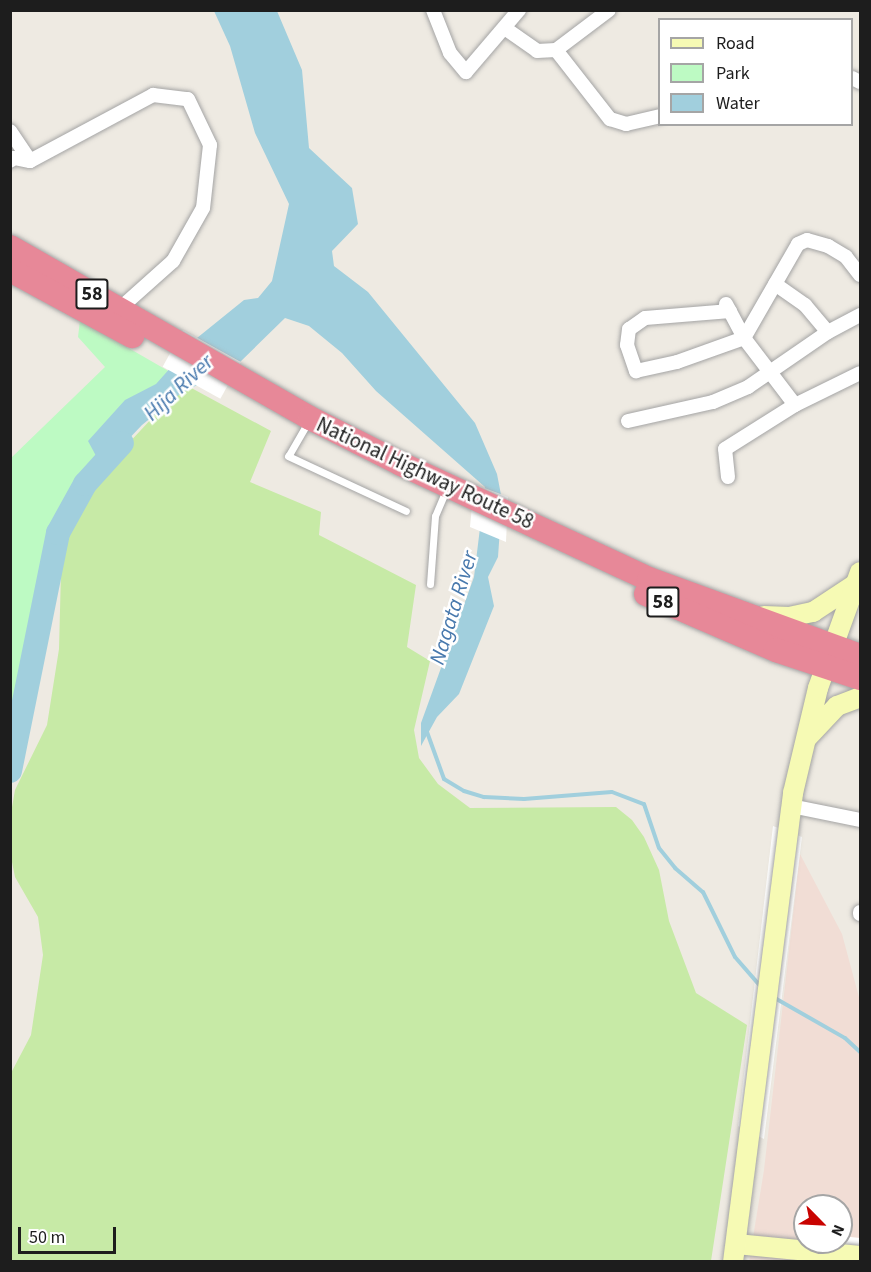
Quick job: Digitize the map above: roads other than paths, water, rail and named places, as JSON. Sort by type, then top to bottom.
[{"type":"highway","name":"National Highway Route 58","points":[[10,247],[112,316],[306,425],[473,506],[740,614],[828,657],[861,678]]},
{"type":"highway","name":"National Highway Route 58","points":[[12,274],[112,316]]},
{"type":"highway","name":"National Highway Route 58","points":[[506,520],[673,607],[828,657],[861,656]]},
{"type":"street","points":[[433,10],[450,53],[466,72],[506,29],[519,10]]},
{"type":"street","points":[[506,29],[537,51],[556,50],[609,10]]},
{"type":"street","points":[[556,50],[610,119],[626,124],[658,116]]},
{"type":"street","points":[[10,161],[14,158],[30,161],[153,95],[188,99],[210,145],[203,208],[173,261],[112,316]]},
{"type":"street","points":[[10,131],[30,161]]},
{"type":"street","points":[[795,405],[744,339],[727,306],[645,318],[629,329],[627,345],[636,371],[687,359],[744,339],[798,244],[807,240],[828,246],[846,257],[861,275]]},
{"type":"street","points":[[775,284],[805,305],[828,332]]},
{"type":"street","points":[[628,421],[713,402],[770,374],[828,332],[861,315]]},
{"type":"street","points":[[728,477],[725,449],[795,405],[861,373]]},
{"type":"street","points":[[740,614],[789,617],[813,612],[858,578]]},
{"type":"street","points":[[858,578],[828,657],[805,740],[791,806],[752,1133],[734,1253],[822,1252],[861,1256]]},
{"type":"street","points":[[805,740],[837,706],[861,697]]},
{"type":"street","points":[[791,806],[861,820]]},
{"type":"lane","points":[[306,425],[288,456],[406,511]]},
{"type":"lane","points":[[430,584],[435,516],[445,493]]},
{"type":"water","points":[[214,11],[277,11],[302,70],[309,148],[352,188],[358,224],[332,251],[334,266],[368,292],[475,423],[497,474],[502,500],[498,557],[488,577],[494,606],[459,694],[437,717],[421,746],[421,723],[474,577],[485,487],[376,391],[342,353],[309,326],[285,318],[238,364],[180,394],[142,425],[102,467],[88,441],[125,400],[156,384],[197,338],[244,300],[258,298],[272,281],[289,204],[255,133],[230,46]]},
{"type":"waterway","name":"Hija River","points":[[10,771],[58,533],[85,484],[122,443]]},
{"type":"waterway","name":"Nagata River","points":[[427,732],[444,779],[464,791],[484,797],[524,799],[612,792],[644,804],[659,848],[675,868],[703,892],[735,957],[760,986]]},
{"type":"waterway","name":"Nagata River","points":[[773,997],[845,1038],[860,1052]]}]
